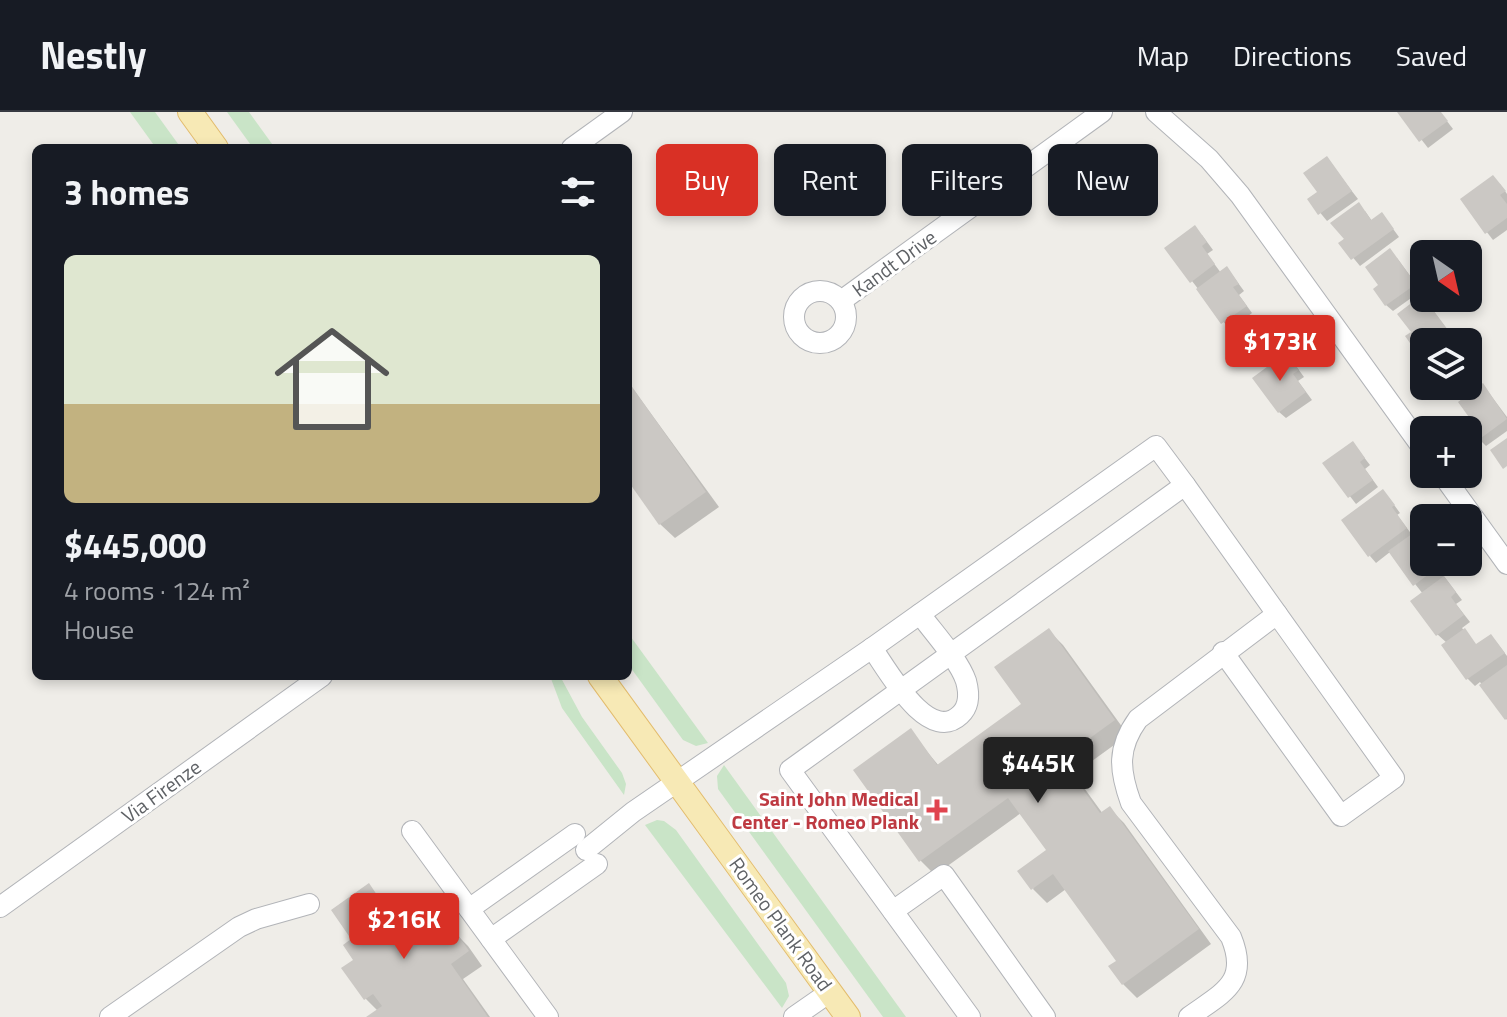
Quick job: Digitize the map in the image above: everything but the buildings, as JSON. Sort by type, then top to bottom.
[{"type":"main road","points":[[190,112],[213,144]]},
{"type":"main road","name":"Romeo Plank Road","points":[[603,680],[848,1017]]},
{"type":"street","points":[[578,144],[622,112]]},
{"type":"street","name":"Kandt Drive","points":[[841,301],[1102,112]]},
{"type":"street","points":[[1156,112],[1209,159],[1240,195],[1410,431]]},
{"type":"street","points":[[491,939],[586,849],[633,812],[872,648],[1156,446],[1394,778],[1341,816],[1223,652]]},
{"type":"street","points":[[970,1017],[790,770],[1185,485]]},
{"type":"street","points":[[1452,488],[1507,564]]},
{"type":"street","points":[[872,648],[918,711],[931,719],[947,723],[958,718],[966,708],[969,692],[965,677],[920,614]]},
{"type":"street","points":[[1189,1017],[1228,989],[1237,972],[1239,956],[1231,937],[1131,803],[1123,781],[1122,759],[1126,736],[1138,719],[1277,614]]},
{"type":"street","name":"Via Firenze","points":[[0,907],[316,680]]},
{"type":"street","points":[[412,831],[548,1017]]},
{"type":"street","points":[[469,909],[586,849]]},
{"type":"street","points":[[893,911],[944,875],[1045,1017]]},
{"type":"street","points":[[110,1017],[239,927],[309,904]]},
{"type":"street","points":[[794,1017],[830,992]]},
{"type":"green space","points":[[130,112],[155,112],[178,144],[153,144]]},
{"type":"green space","points":[[227,112],[249,112],[272,144],[250,144]]},
{"type":"green space","points":[[632,638],[708,743],[696,746],[683,740],[632,670]]},
{"type":"green space","points":[[552,680],[562,680],[582,717],[622,773],[626,784],[624,795],[562,708]]},
{"type":"green space","points":[[724,765],[906,1017],[883,1017],[718,789],[717,776]]},
{"type":"green space","points":[[657,820],[676,830],[786,983],[789,996],[782,1008],[645,825]]},
{"type":"place","name":"Saint John Medical Center - Romeo Plank","points":[[937,810]]}]
